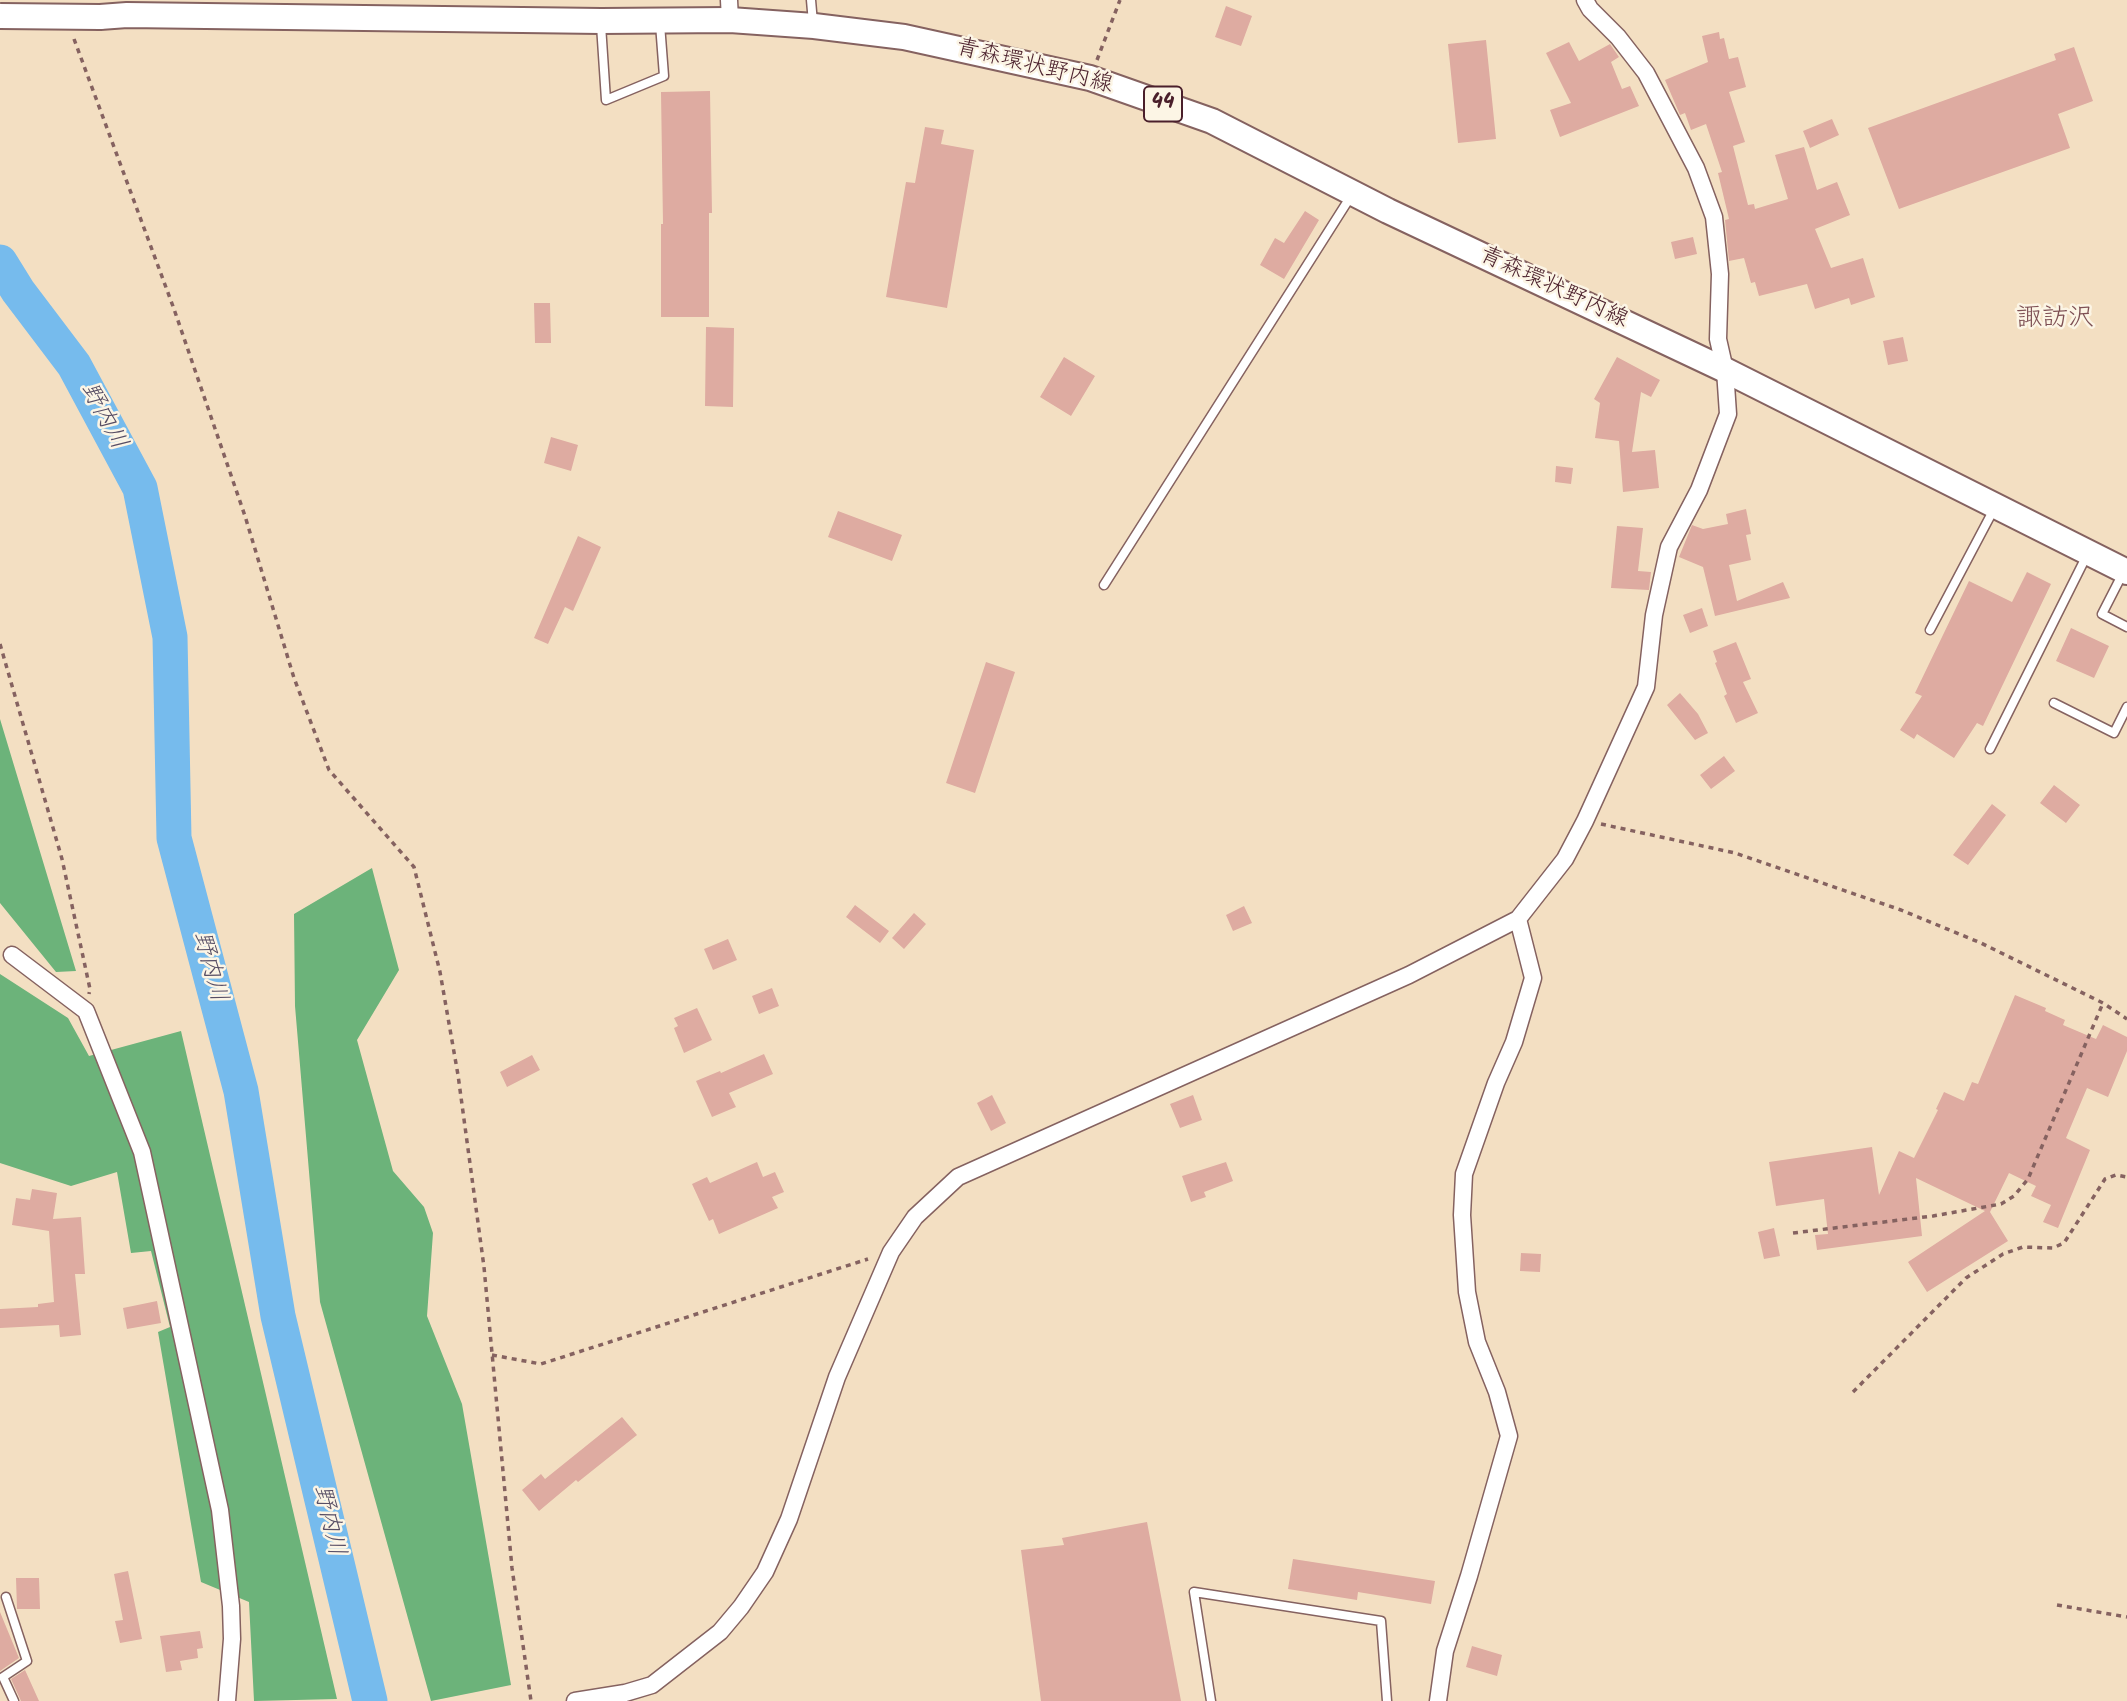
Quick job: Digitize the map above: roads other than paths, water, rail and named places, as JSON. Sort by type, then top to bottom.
[{"type":"main road","name":"青森環状野内線","points":[[0,16],[659,21],[729,10],[814,26],[904,37],[1090,78],[1212,121],[1353,193],[1725,370],[2126,571]]},
{"type":"street","points":[[575,1701],[652,1685],[720,1632],[741,1607],[765,1572],[789,1519],[837,1377],[891,1252],[915,1217],[958,1177],[1409,975],[1518,919],[1565,859],[1646,687],[1654,615],[1669,547],[1699,490],[1728,414],[1725,370],[1718,339],[1720,274],[1714,218],[1696,168],[1646,73],[1585,0]]},
{"type":"street","points":[[1438,1701],[1445,1651],[1509,1436],[1497,1392],[1477,1342],[1467,1292],[1462,1216],[1464,1174],[1496,1083],[1514,1042],[1533,978],[1518,919]]},
{"type":"street","points":[[12,955],[86,1011],[142,1152],[220,1510],[231,1606],[232,1639],[227,1701]]},
{"type":"lane","points":[[811,0],[814,26]]},
{"type":"lane","points":[[601,21],[606,100],[664,76],[659,21]]},
{"type":"lane","points":[[1104,584],[1353,193]]},
{"type":"lane","points":[[1930,630],[1995,506]]},
{"type":"lane","points":[[1990,749],[2089,552]]},
{"type":"lane","points":[[2126,571],[2102,614],[2127,627]]},
{"type":"lane","points":[[2054,703],[2114,733],[2127,707]]},
{"type":"lane","points":[[1211,1701],[1194,1592],[1381,1621],[1387,1701]]},
{"type":"lane","points":[[6,1597],[27,1661],[3,1677],[14,1701]]},
{"type":"waterway","name":"野内川","points":[[0,262],[18,291],[74,365],[140,488],[170,637],[174,838],[241,1091],[278,1316],[370,1701]]},
{"type":"district","name":"諏訪沢","points":[[2055,321]]}]
